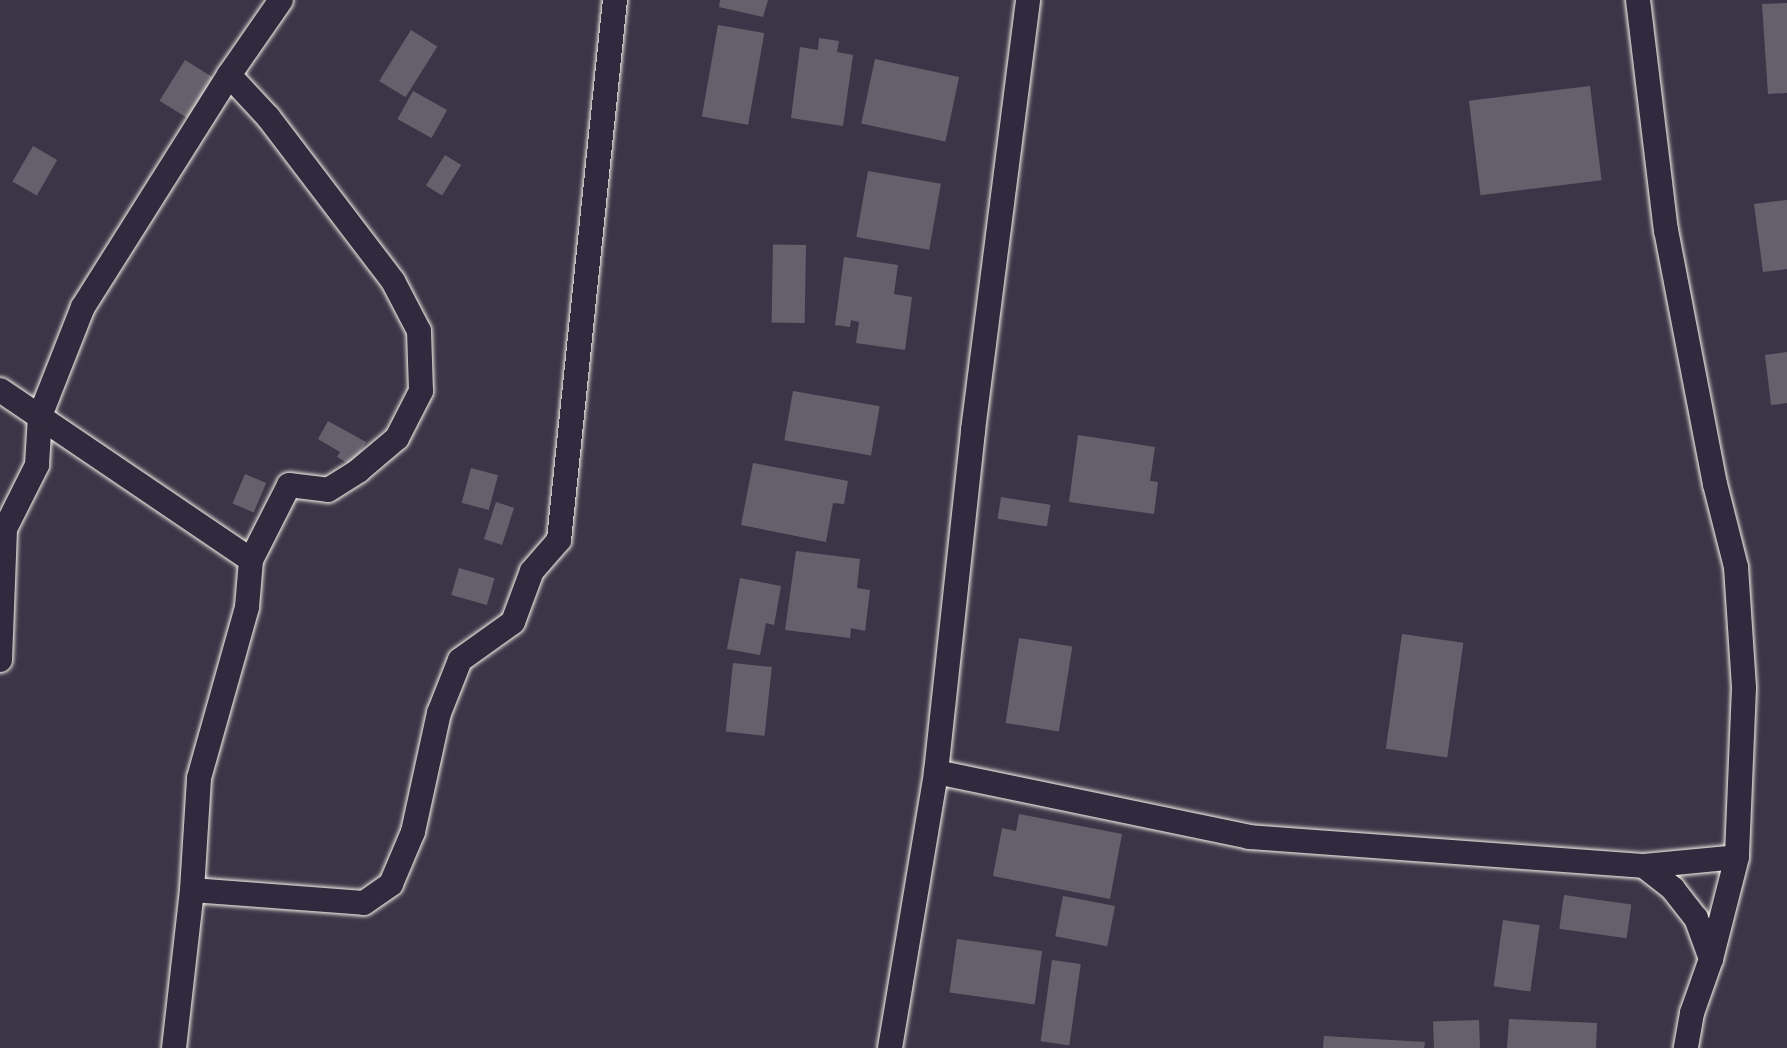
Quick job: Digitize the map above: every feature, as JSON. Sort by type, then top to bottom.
[{"type":"street","points":[[0,660],[5,529],[37,465],[40,416],[83,307],[229,75],[281,0]]},
{"type":"street","points":[[192,890],[364,903],[391,884],[413,832],[439,713],[460,660],[513,622],[532,571],[559,540],[615,0]]},
{"type":"street","points":[[890,1048],[936,772],[973,430],[1028,0]]},
{"type":"street","points":[[1638,0],[1666,230],[1715,484],[1736,567],[1744,688],[1737,857],[1711,959],[1692,1013],[1686,1048]]},
{"type":"street","points":[[174,1048],[192,890],[199,778],[247,607],[251,560],[289,485],[328,490],[358,471],[397,438],[421,391],[419,331],[393,281],[268,117],[229,75]]},
{"type":"street","points":[[0,390],[251,560]]},
{"type":"street","points":[[936,772],[1249,837],[1644,866],[1737,857]]},
{"type":"street","points":[[1644,866],[1673,889],[1696,918],[1711,959]]},
{"type":"building","points":[[720,0],[768,0],[763,17],[719,7]]},
{"type":"building","points":[[1787,3],[1787,93],[1768,94],[1762,4]]},
{"type":"building","points":[[718,25],[764,33],[748,125],[702,117]]},
{"type":"building","points":[[411,30],[437,46],[405,97],[379,81]]},
{"type":"building","points":[[819,38],[839,41],[837,52],[853,55],[843,126],[791,118],[800,47],[818,50]]},
{"type":"building","points":[[875,59],[959,77],[945,141],[861,124]]},
{"type":"building","points":[[185,60],[214,78],[188,119],[160,101]]},
{"type":"building","points":[[1590,86],[1602,180],[1480,195],[1469,101]]},
{"type":"building","points":[[413,91],[447,110],[432,138],[397,119]]},
{"type":"building","points":[[33,146],[57,160],[37,196],[12,182]]},
{"type":"building","points":[[445,155],[461,165],[442,196],[426,186]]},
{"type":"building","points":[[868,171],[941,184],[929,250],[856,237]]},
{"type":"building","points":[[1787,200],[1787,269],[1763,272],[1754,204]]},
{"type":"building","points":[[773,244],[806,245],[805,323],[772,322]]},
{"type":"building","points":[[844,257],[898,265],[894,294],[912,297],[905,350],[856,343],[859,322],[851,320],[850,327],[835,325]]},
{"type":"building","points":[[1787,352],[1787,403],[1771,405],[1765,355]]},
{"type":"building","points":[[793,391],[880,406],[871,456],[784,440]]},
{"type":"building","points":[[328,421],[366,442],[353,466],[337,457],[340,452],[318,439]]},
{"type":"building","points":[[1078,435],[1155,447],[1150,481],[1158,482],[1154,514],[1069,502]]},
{"type":"building","points":[[753,463],[848,481],[844,504],[833,503],[826,542],[741,525]]},
{"type":"building","points":[[471,468],[498,475],[489,510],[462,503]]},
{"type":"building","points":[[245,474],[266,483],[254,512],[232,503]]},
{"type":"building","points":[[1001,497],[1050,505],[1047,527],[998,519]]},
{"type":"building","points":[[496,502],[514,508],[502,545],[484,539]]},
{"type":"building","points":[[796,551],[860,559],[857,588],[870,590],[865,631],[851,628],[850,638],[785,630]]},
{"type":"building","points":[[459,568],[495,578],[487,605],[451,595]]},
{"type":"building","points":[[740,578],[781,586],[774,625],[766,623],[760,655],[727,649]]},
{"type":"building","points":[[1402,634],[1463,643],[1447,757],[1386,749]]},
{"type":"building","points":[[1019,638],[1072,646],[1059,731],[1006,723]]},
{"type":"building","points":[[733,663],[772,667],[765,736],[726,732]]},
{"type":"building","points":[[1019,814],[1122,834],[1110,899],[993,876],[1002,828],[1016,831]]},
{"type":"building","points":[[1564,895],[1631,904],[1627,938],[1559,929]]},
{"type":"building","points":[[1063,896],[1115,906],[1107,946],[1055,936]]},
{"type":"building","points":[[1503,920],[1540,925],[1530,991],[1494,986]]},
{"type":"building","points":[[957,939],[1042,951],[1035,1004],[949,992]]},
{"type":"building","points":[[1052,960],[1081,964],[1069,1045],[1041,1041]]},
{"type":"building","points":[[1509,1019],[1597,1023],[1596,1048],[1507,1048]]},
{"type":"building","points":[[1479,1020],[1480,1048],[1434,1048],[1433,1022]]},
{"type":"building","points":[[1324,1036],[1425,1042],[1424,1048],[1323,1048]]}]
